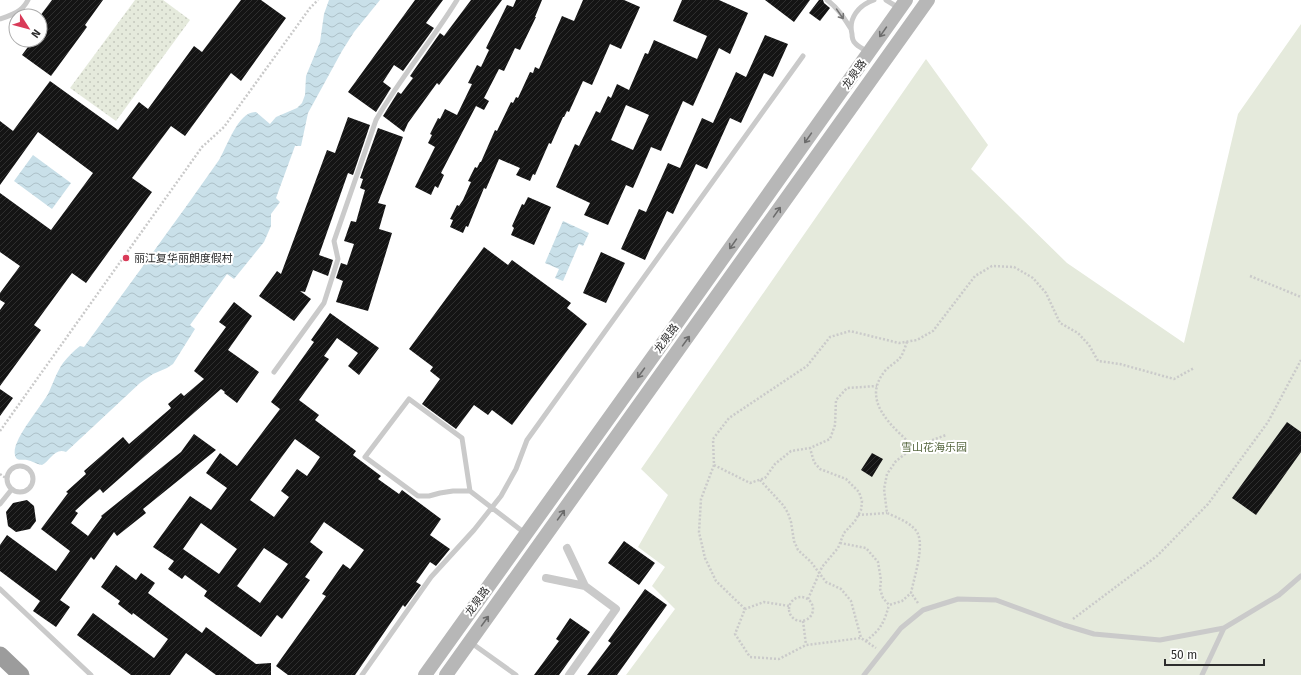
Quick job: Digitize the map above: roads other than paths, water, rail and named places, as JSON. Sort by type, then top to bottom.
[{"type":"highway","points":[[0,655],[21,675]]},
{"type":"main road","name":"龙泉路","points":[[446,675],[928,0]]},
{"type":"main road","name":"龙泉路","points":[[424,675],[903,4]]},
{"type":"street","points":[[567,548],[585,586]]},
{"type":"street","points":[[546,578],[585,586],[616,609],[569,675]]},
{"type":"lane","points":[[0,19],[22,9],[28,0]]},
{"type":"lane","points":[[274,372],[324,303],[338,259],[334,241],[376,120],[386,103],[442,25],[457,0]]},
{"type":"lane","points":[[827,0],[838,9],[851,29],[854,42],[869,53]]},
{"type":"lane","points":[[851,29],[852,22],[858,10],[862,5],[874,0]]},
{"type":"lane","points":[[886,0],[903,4]]},
{"type":"lane","points":[[362,675],[431,577],[470,535],[492,508],[513,476],[527,440],[803,56]]},
{"type":"lane","points":[[470,491],[462,438],[409,398],[365,457],[418,496],[429,496],[440,492],[470,491],[526,534]]},
{"type":"lane","points":[[17,467],[28,469],[32,473],[33,482],[27,490],[19,492],[12,489],[7,479],[12,469],[17,467]]},
{"type":"lane","points":[[0,504],[12,489]]},
{"type":"lane","points":[[864,675],[883,653],[901,628],[923,610],[958,599],[996,600],[1064,625],[1094,634],[1160,640],[1224,628],[1279,595],[1301,576]]},
{"type":"lane","points":[[0,589],[91,675]]},
{"type":"lane","points":[[1202,675],[1224,628]]},
{"type":"lane","points":[[470,642],[516,675]]},
{"type":"water","points":[[329,0],[380,0],[354,32],[308,113],[301,146],[295,146],[276,198],[280,202],[271,214],[271,226],[264,242],[234,279],[227,274],[190,325],[195,329],[173,364],[153,374],[140,383],[66,452],[59,451],[42,465],[29,460],[17,459],[15,449],[17,441],[48,394],[63,363],[77,348],[80,346],[84,347],[169,231],[219,160],[238,123],[250,113],[256,112],[270,124],[276,117],[297,108],[302,103],[305,95],[306,76],[320,42],[324,14]]},
{"type":"water","points":[[33,155],[71,183],[52,209],[14,181]]},
{"type":"water","points":[[563,221],[589,233],[583,246],[579,244],[563,281],[555,278],[559,269],[545,263]]},
{"type":"place","name":"丽江复华丽朗度假村","points":[[126,258]]},
{"type":"park label","name":"雪山花海乐园","points":[[934,447]]}]
